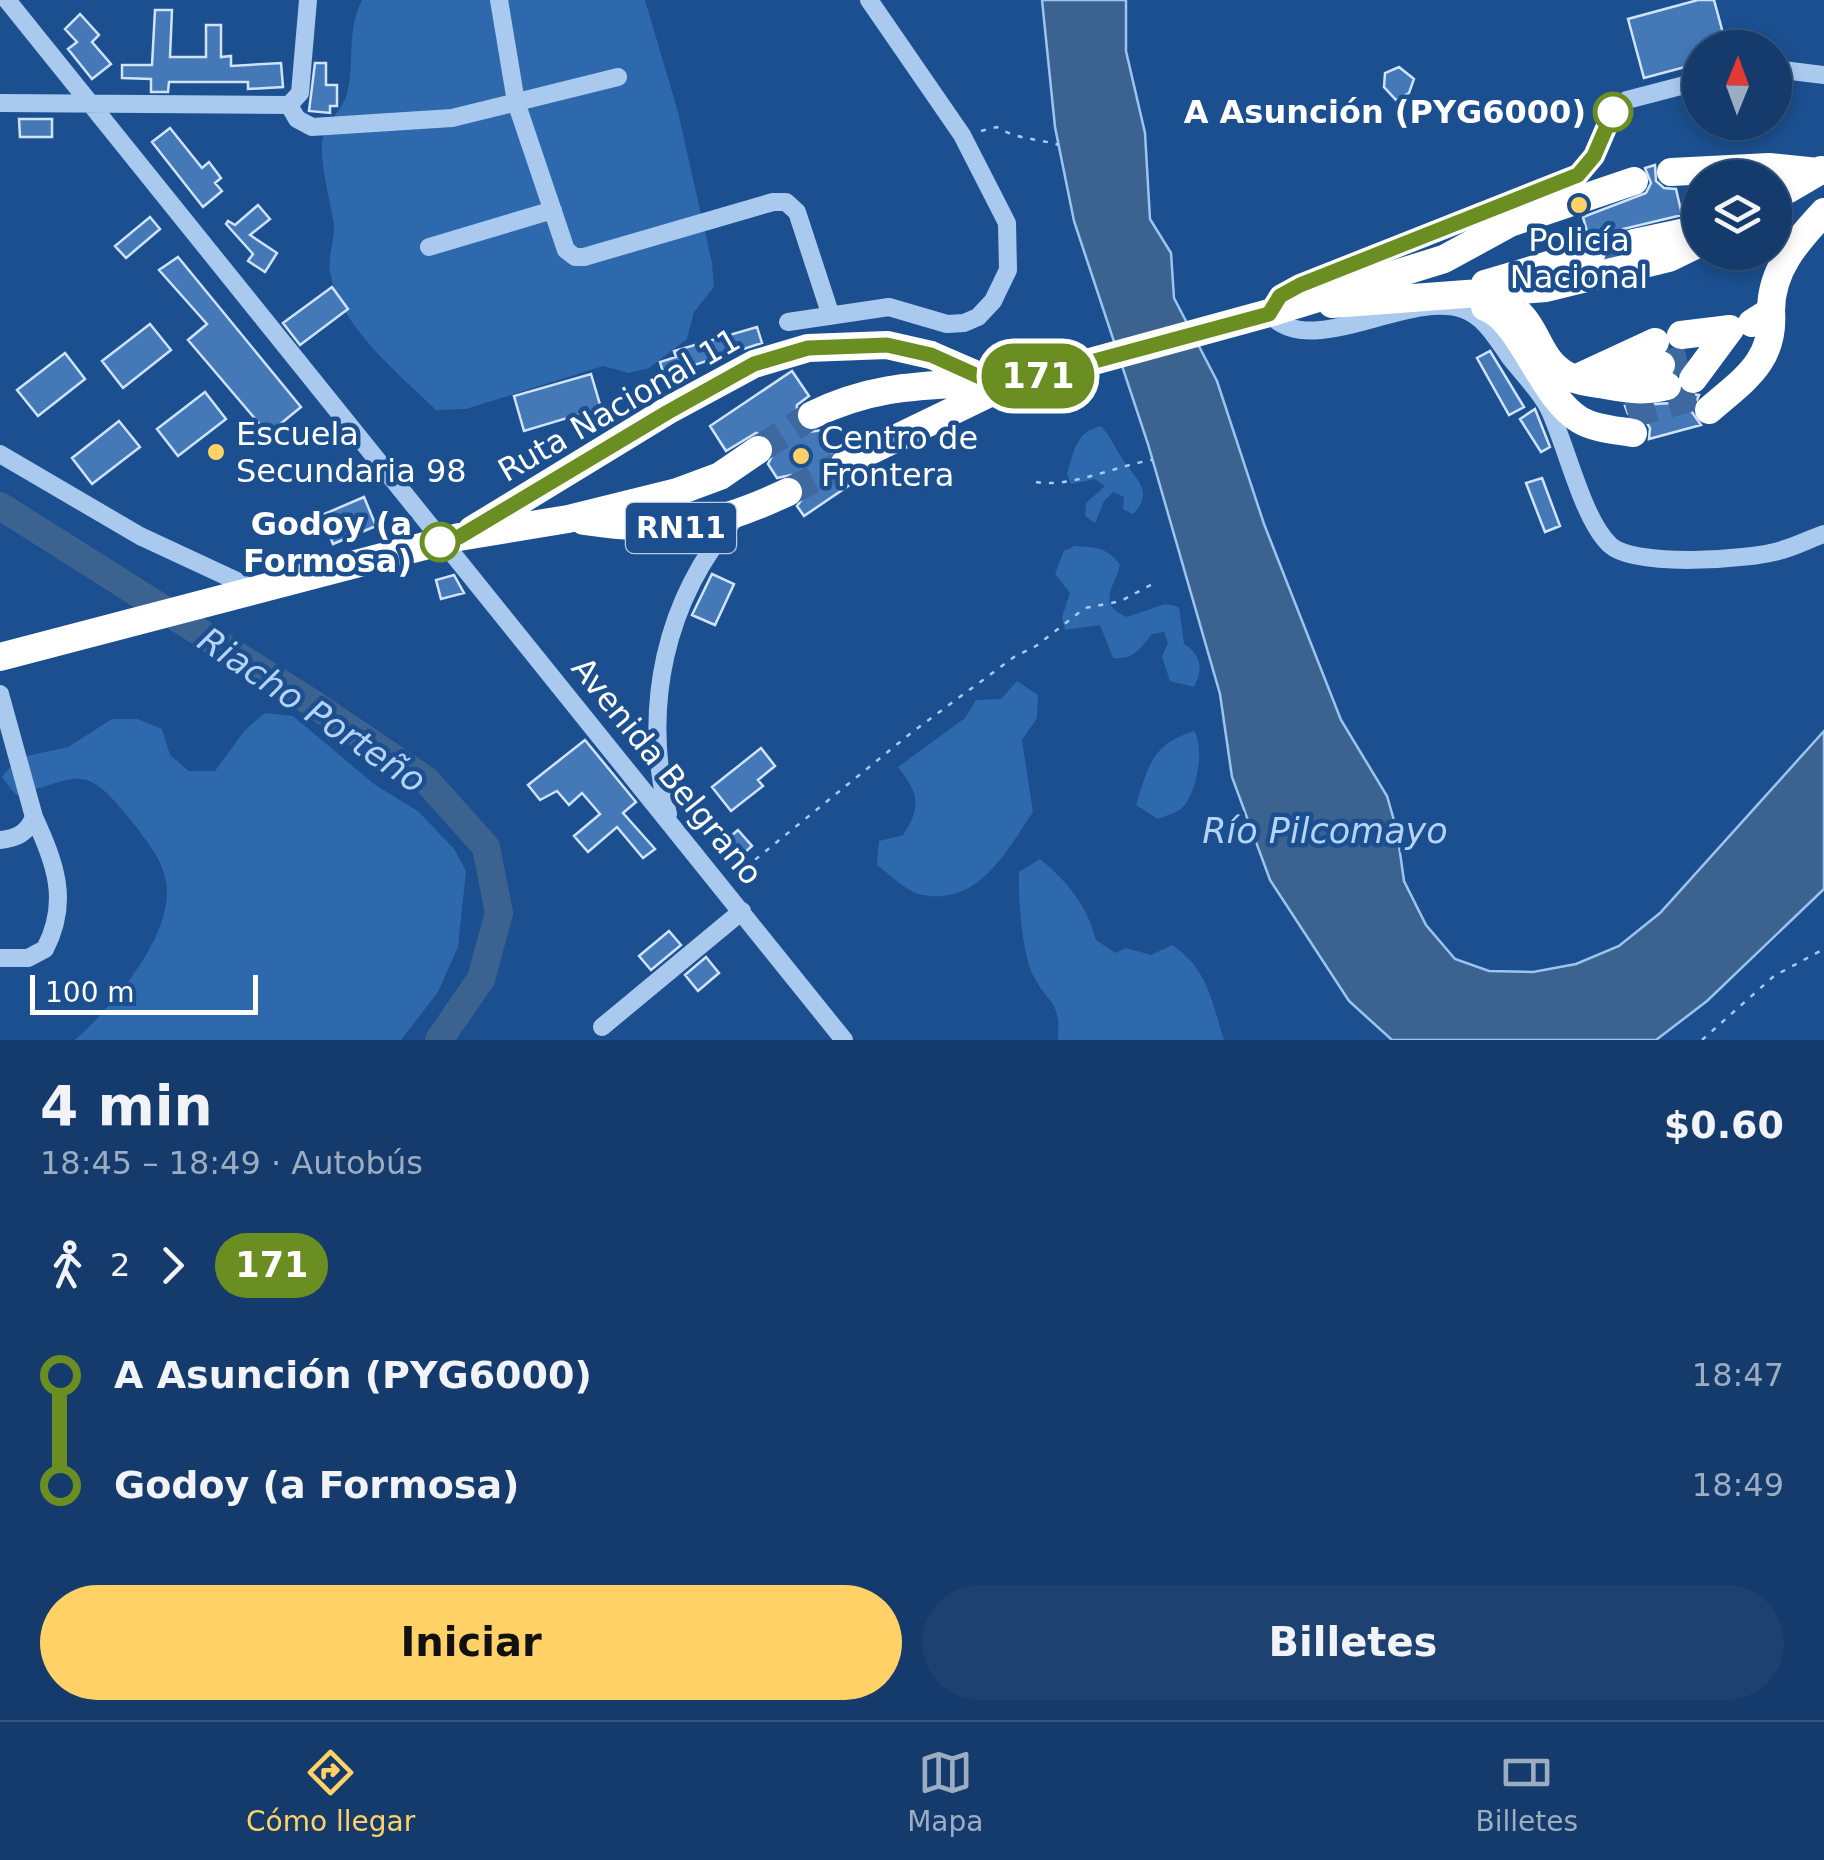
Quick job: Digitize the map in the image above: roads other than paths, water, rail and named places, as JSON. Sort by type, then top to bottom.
[{"type":"highway","points":[[1671,172],[1769,166],[1821,170]]},
{"type":"highway","points":[[1792,187],[1821,170]]},
{"type":"highway","points":[[1275,311],[1444,260],[1510,223],[1634,181]]},
{"type":"highway","points":[[1450,296],[1516,308],[1528,320],[1538,345],[1552,363],[1575,379],[1644,392],[1683,370],[1751,321],[1778,272],[1824,212]]},
{"type":"highway","points":[[1634,243],[1682,233]]},
{"type":"highway","points":[[1450,296],[1532,267],[1592,252]]},
{"type":"highway","points":[[1275,311],[1546,288],[1682,252]]},
{"type":"highway","points":[[1450,296],[1505,318],[1546,384],[1579,420],[1599,428],[1630,424]]},
{"type":"highway","name":"Ruta Nacional 11","points":[[844,462],[1028,379],[1275,311]]},
{"type":"highway","points":[[1683,370],[1751,321]]},
{"type":"highway","points":[[1575,379],[1761,364],[1771,338],[1751,321]]},
{"type":"highway","name":"Ruta Nacional 11","points":[[450,540],[754,364],[808,348],[887,345],[931,355],[991,382]]},
{"type":"highway","name":"Ruta Nacional 11","points":[[812,415],[850,396],[878,390],[1028,379]]},
{"type":"highway","name":"Ruta Nacional 11","points":[[0,657],[450,540],[678,492],[720,476],[758,450]]},
{"type":"highway","name":"Ruta Nacional 11","points":[[568,518],[691,528],[737,516],[788,492]]},
{"type":"street","name":"Avenida Belgrano","points":[[8,0],[450,540],[844,1040]]},
{"type":"street","points":[[0,103],[289,105],[300,93],[308,0]]},
{"type":"street","points":[[498,0],[516,102],[566,250],[575,257],[584,257],[773,202],[786,202],[797,212],[831,316]]},
{"type":"street","points":[[788,322],[889,307],[947,324],[964,323],[978,317],[993,300],[1008,270],[1007,223],[962,135],[869,0]]},
{"type":"street","points":[[1792,71],[1824,75]]},
{"type":"street","points":[[289,105],[297,120],[312,127],[452,118],[618,77]]},
{"type":"street","points":[[1682,86],[1627,100],[1614,108],[1594,156],[1578,175],[1300,285],[1280,296],[1276,322],[1302,332],[1437,306],[1464,310],[1483,322],[1547,405],[1586,503],[1610,544],[1626,554],[1703,560],[1779,552],[1824,534]]},
{"type":"street","points":[[429,247],[553,210]]},
{"type":"street","points":[[0,454],[245,592]]},
{"type":"street","points":[[669,820],[659,778],[655,725],[661,672],[678,610],[693,575],[737,516]]},
{"type":"street","points":[[0,694],[34,817],[56,866],[60,907],[45,949],[28,958],[0,958]]},
{"type":"street","points":[[0,840],[29,829],[34,817]]},
{"type":"street","points":[[602,1027],[742,911]]},
{"type":"water","name":"Río Pilcomayo","points":[[1042,0],[1126,0],[1126,51],[1145,133],[1150,219],[1171,253],[1174,298],[1217,381],[1264,524],[1341,720],[1387,796],[1404,881],[1426,925],[1455,959],[1489,971],[1533,972],[1576,964],[1619,946],[1660,913],[1824,731],[1824,889],[1707,1001],[1656,1040],[1392,1040],[1349,1001],[1270,880],[1232,777],[1220,694],[1148,444],[1074,221],[1055,127]]},
{"type":"waterway","name":"Riacho Porteño","points":[[0,506],[312,703],[426,780],[486,847],[499,913],[481,979],[439,1040]]},
{"type":"tunnel","points":[[1592,252],[1634,243]]},
{"type":"tunnel","points":[[1661,365],[1687,359]]},
{"type":"tunnel","points":[[1628,415],[1704,394]]},
{"type":"tunnel","points":[[758,450],[812,415]]},
{"type":"tunnel","points":[[788,492],[845,463]]},
{"type":"place","name":"A Asunción (PYG6000)","points":[[1613,112]]},
{"type":"place","name":"Policía Nacional","points":[[1579,205]]},
{"type":"place","name":"Escuela Secundaria 98","points":[[216,452]]},
{"type":"place","name":"Centro de Frontera","points":[[801,456]]},
{"type":"place","name":"Godoy (a Formosa)","points":[[440,542]]}]
